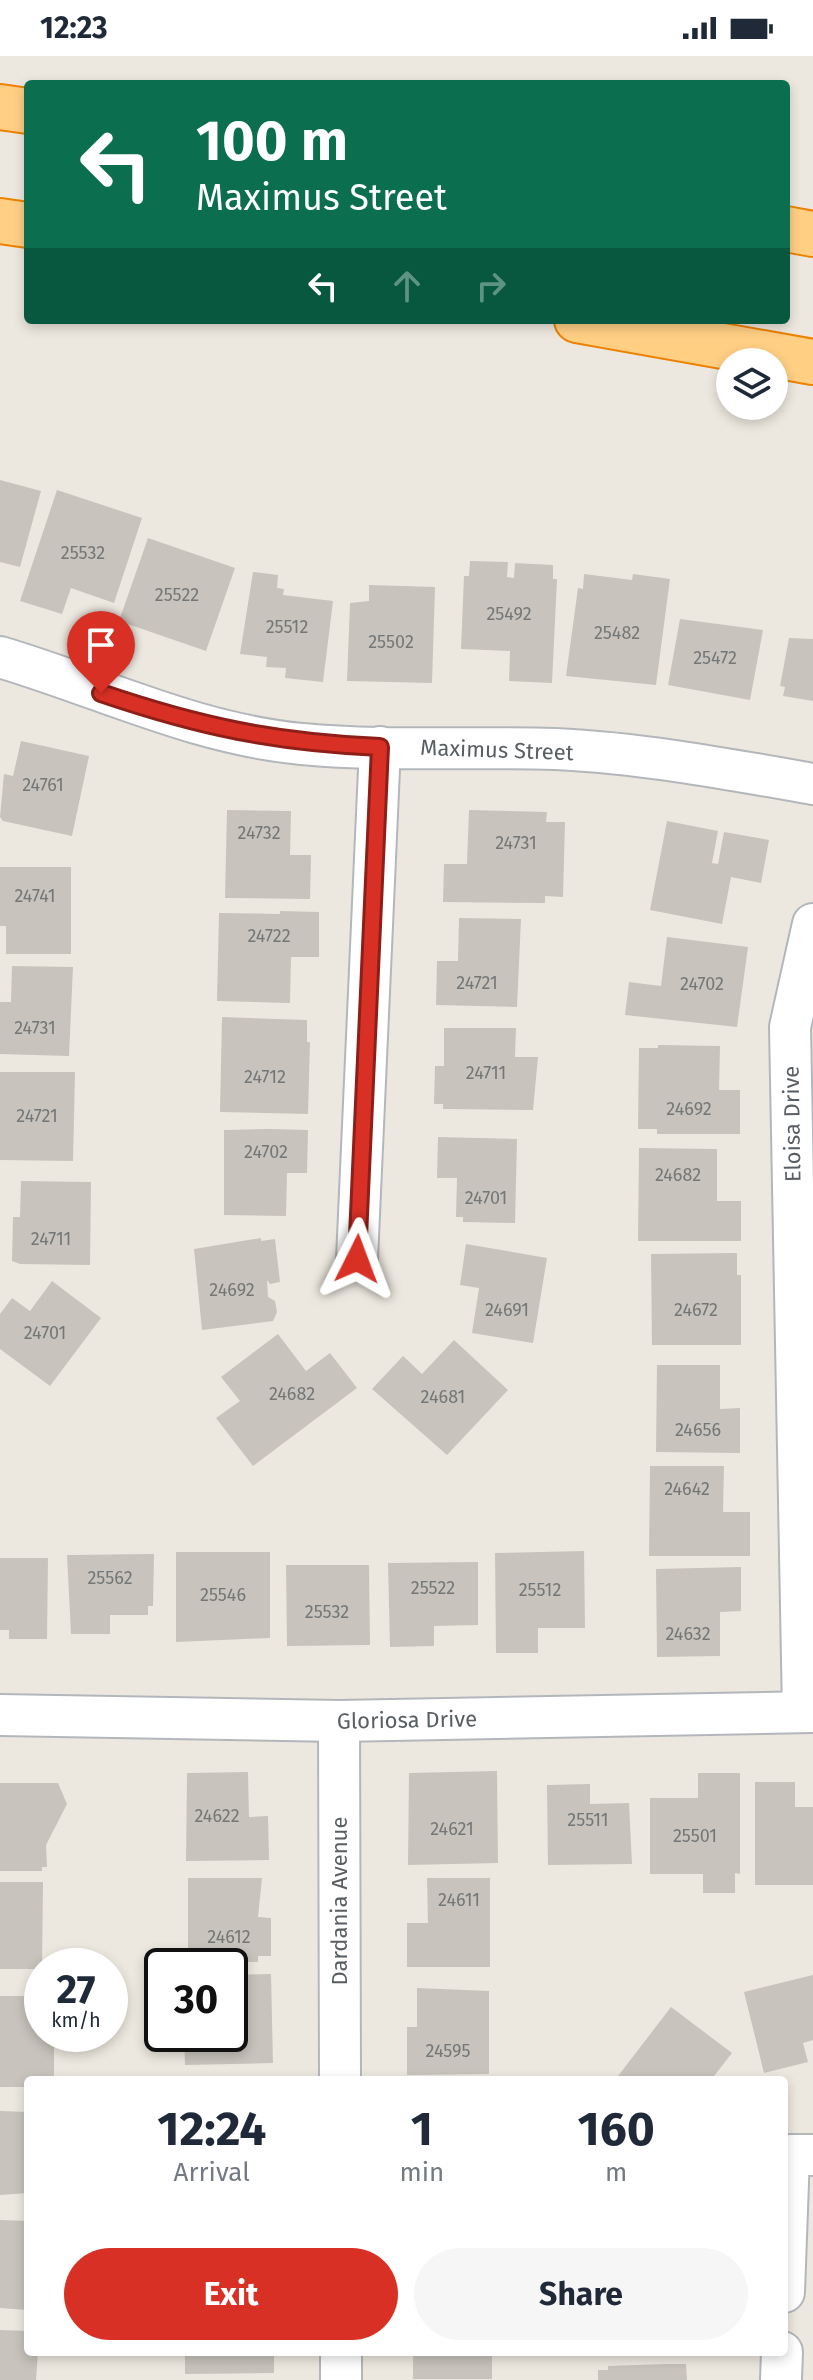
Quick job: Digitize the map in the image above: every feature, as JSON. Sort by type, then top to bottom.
[{"type":"highway","points":[[0,107],[24,110]]},
{"type":"highway","points":[[0,221],[24,224]]},
{"type":"highway","points":[[790,230],[813,234]]},
{"type":"highway","points":[[599,324],[813,362]]},
{"type":"street","name":"Maximus Street","points":[[0,657],[170,716],[236,733],[301,744],[558,749],[654,759],[813,784]]},
{"type":"street","points":[[357,1259],[380,747]]},
{"type":"street","name":"Eloisa Drive","points":[[808,1712],[790,1027],[813,924]]},
{"type":"street","name":"Gloriosa Drive","points":[[0,1715],[339,1721],[808,1712]]},
{"type":"street","name":"Dardania Avenue","points":[[339,1721],[340,2076]]},
{"type":"street","points":[[788,2182],[789,2155],[813,2155]]},
{"type":"street","points":[[341,2356],[341,2380]]},
{"type":"street","points":[[781,2380],[782,2356]]},
{"type":"building","points":[[0,480],[41,491],[20,567],[0,562]]},
{"type":"building","points":[[57,490],[142,518],[114,603],[71,588],[62,614],[20,601]]},
{"type":"building","points":[[148,538],[235,568],[206,651],[119,621]]},
{"type":"building","points":[[470,561],[508,562],[507,577],[514,578],[515,563],[553,565],[553,579],[557,579],[552,683],[509,681],[510,651],[461,649],[464,576],[469,576]]},
{"type":"building","points":[[253,572],[278,575],[277,588],[284,589],[283,595],[333,601],[323,682],[285,678],[286,668],[266,667],[267,657],[240,654]]},
{"type":"building","points":[[584,574],[632,580],[633,574],[670,579],[656,685],[566,676],[578,588],[583,589]]},
{"type":"building","points":[[369,585],[435,587],[432,683],[347,681],[350,603],[369,601]]},
{"type":"building","points":[[680,619],[763,630],[750,700],[668,685]]},
{"type":"building","points":[[789,638],[813,639],[813,701],[783,696],[785,687],[780,686]]},
{"type":"building","points":[[21,741],[89,756],[72,836],[3,821],[0,817],[4,774],[13,776]]},
{"type":"building","points":[[227,810],[291,811],[290,855],[311,855],[310,899],[225,898]]},
{"type":"building","points":[[469,810],[547,812],[546,822],[565,822],[563,897],[545,896],[545,903],[443,902],[444,864],[467,864]]},
{"type":"building","points":[[667,821],[718,831],[712,863],[718,864],[724,832],[769,840],[761,883],[731,877],[722,924],[650,910]]},
{"type":"building","points":[[0,867],[71,867],[71,954],[6,954],[6,926],[0,926]]},
{"type":"building","points":[[280,911],[319,912],[319,957],[291,957],[290,1003],[217,1001],[219,913],[280,914]]},
{"type":"building","points":[[459,918],[521,919],[517,1007],[436,1005],[437,961],[458,961]]},
{"type":"building","points":[[667,937],[748,947],[737,1027],[625,1015],[629,982],[661,986]]},
{"type":"building","points":[[12,966],[73,967],[69,1056],[0,1054],[0,1002],[11,1002]]},
{"type":"building","points":[[222,1017],[307,1020],[307,1042],[310,1042],[308,1114],[220,1112]]},
{"type":"building","points":[[444,1028],[516,1028],[515,1057],[538,1057],[533,1110],[443,1109],[443,1104],[434,1104],[435,1066],[444,1066]]},
{"type":"building","points":[[658,1045],[720,1046],[719,1090],[740,1090],[740,1134],[657,1134],[657,1129],[638,1129],[639,1048],[658,1048]]},
{"type":"building","points":[[0,1072],[75,1072],[73,1161],[0,1160]]},
{"type":"building","points":[[224,1130],[308,1130],[307,1173],[287,1173],[286,1216],[224,1215]]},
{"type":"building","points":[[438,1137],[517,1139],[515,1223],[463,1222],[463,1217],[456,1217],[457,1178],[437,1178]]},
{"type":"building","points":[[639,1148],[717,1149],[717,1201],[741,1201],[741,1241],[638,1241]]},
{"type":"building","points":[[21,1181],[91,1182],[90,1265],[20,1264],[12,1261],[13,1217],[20,1217]]},
{"type":"building","points":[[261,1238],[261,1241],[275,1239],[280,1282],[270,1284],[267,1280],[268,1297],[275,1301],[277,1312],[273,1321],[202,1330],[194,1249]]},
{"type":"building","points":[[466,1244],[547,1258],[533,1343],[472,1333],[479,1288],[460,1285]]},
{"type":"building","points":[[737,1253],[737,1275],[741,1275],[741,1345],[652,1345],[651,1254]]},
{"type":"building","points":[[52,1281],[101,1318],[50,1386],[0,1349],[0,1314],[12,1298],[30,1311]]},
{"type":"building","points":[[278,1334],[306,1371],[330,1353],[357,1388],[253,1466],[216,1418],[240,1401],[221,1377]]},
{"type":"building","points":[[454,1340],[508,1390],[447,1455],[372,1389],[403,1356],[422,1374]]},
{"type":"building","points":[[657,1365],[720,1365],[720,1409],[740,1408],[740,1453],[656,1452]]},
{"type":"building","points":[[650,1466],[724,1466],[723,1512],[750,1512],[750,1556],[649,1556]]},
{"type":"building","points":[[584,1551],[585,1628],[538,1628],[538,1653],[496,1653],[495,1553]]},
{"type":"building","points":[[176,1552],[270,1552],[270,1638],[176,1642]]},
{"type":"building","points":[[154,1554],[153,1606],[148,1606],[148,1615],[110,1615],[110,1634],[71,1634],[67,1555]]},
{"type":"building","points":[[0,1558],[48,1558],[47,1639],[9,1639],[9,1630],[0,1630]]},
{"type":"building","points":[[478,1562],[478,1625],[434,1626],[434,1646],[390,1647],[388,1563]]},
{"type":"building","points":[[286,1565],[369,1565],[370,1645],[287,1646]]},
{"type":"building","points":[[741,1567],[741,1611],[720,1612],[720,1656],[657,1657],[656,1569]]},
{"type":"building","points":[[497,1771],[498,1863],[408,1865],[409,1773]]},
{"type":"building","points":[[248,1772],[249,1817],[268,1816],[269,1860],[186,1861],[187,1773]]},
{"type":"building","points":[[698,1773],[740,1773],[740,1874],[735,1873],[735,1893],[703,1893],[703,1874],[650,1874],[650,1798],[698,1798]]},
{"type":"building","points":[[755,1782],[795,1782],[795,1807],[813,1807],[813,1885],[755,1885]]},
{"type":"building","points":[[0,1783],[58,1783],[67,1804],[46,1845],[47,1867],[42,1867],[42,1871],[0,1871]]},
{"type":"building","points":[[590,1784],[590,1804],[629,1803],[632,1864],[548,1865],[547,1785]]},
{"type":"building","points":[[188,1878],[262,1878],[258,1917],[271,1918],[271,1956],[258,1956],[258,1962],[248,1962],[248,1948],[188,1948]]},
{"type":"building","points":[[427,1878],[490,1878],[490,1967],[407,1967],[407,1923],[428,1923]]},
{"type":"building","points":[[0,1882],[43,1882],[42,1948],[24,1948],[24,1969],[0,1969]]},
{"type":"building","points":[[271,1974],[273,2063],[185,2065],[185,2052],[248,2052],[248,1975]]},
{"type":"building","points":[[813,1975],[813,2040],[803,2043],[808,2062],[764,2073],[744,1992]]},
{"type":"building","points":[[417,1988],[489,1991],[489,2074],[407,2075],[407,2027],[417,2027]]},
{"type":"building","points":[[0,1996],[24,1996],[24,2052],[54,2052],[54,2076],[24,2076],[24,2087],[0,2087]]},
{"type":"building","points":[[671,2007],[732,2053],[714,2076],[618,2076]]},
{"type":"building","points":[[0,2111],[24,2112],[24,2193],[0,2195]]},
{"type":"building","points":[[0,2220],[24,2221],[24,2310],[0,2308]]},
{"type":"building","points":[[0,2330],[24,2331],[24,2356],[38,2356],[36,2380],[0,2380]]},
{"type":"building","points":[[185,2356],[274,2356],[274,2373],[185,2374]]},
{"type":"building","points":[[413,2356],[492,2356],[492,2379],[413,2379]]},
{"type":"building","points":[[686,2364],[687,2380],[598,2380],[598,2370],[608,2370],[608,2366]]},
{"type":"route","points":[[101,693],[170,716],[236,733],[301,744],[380,747],[357,1259]]}]
